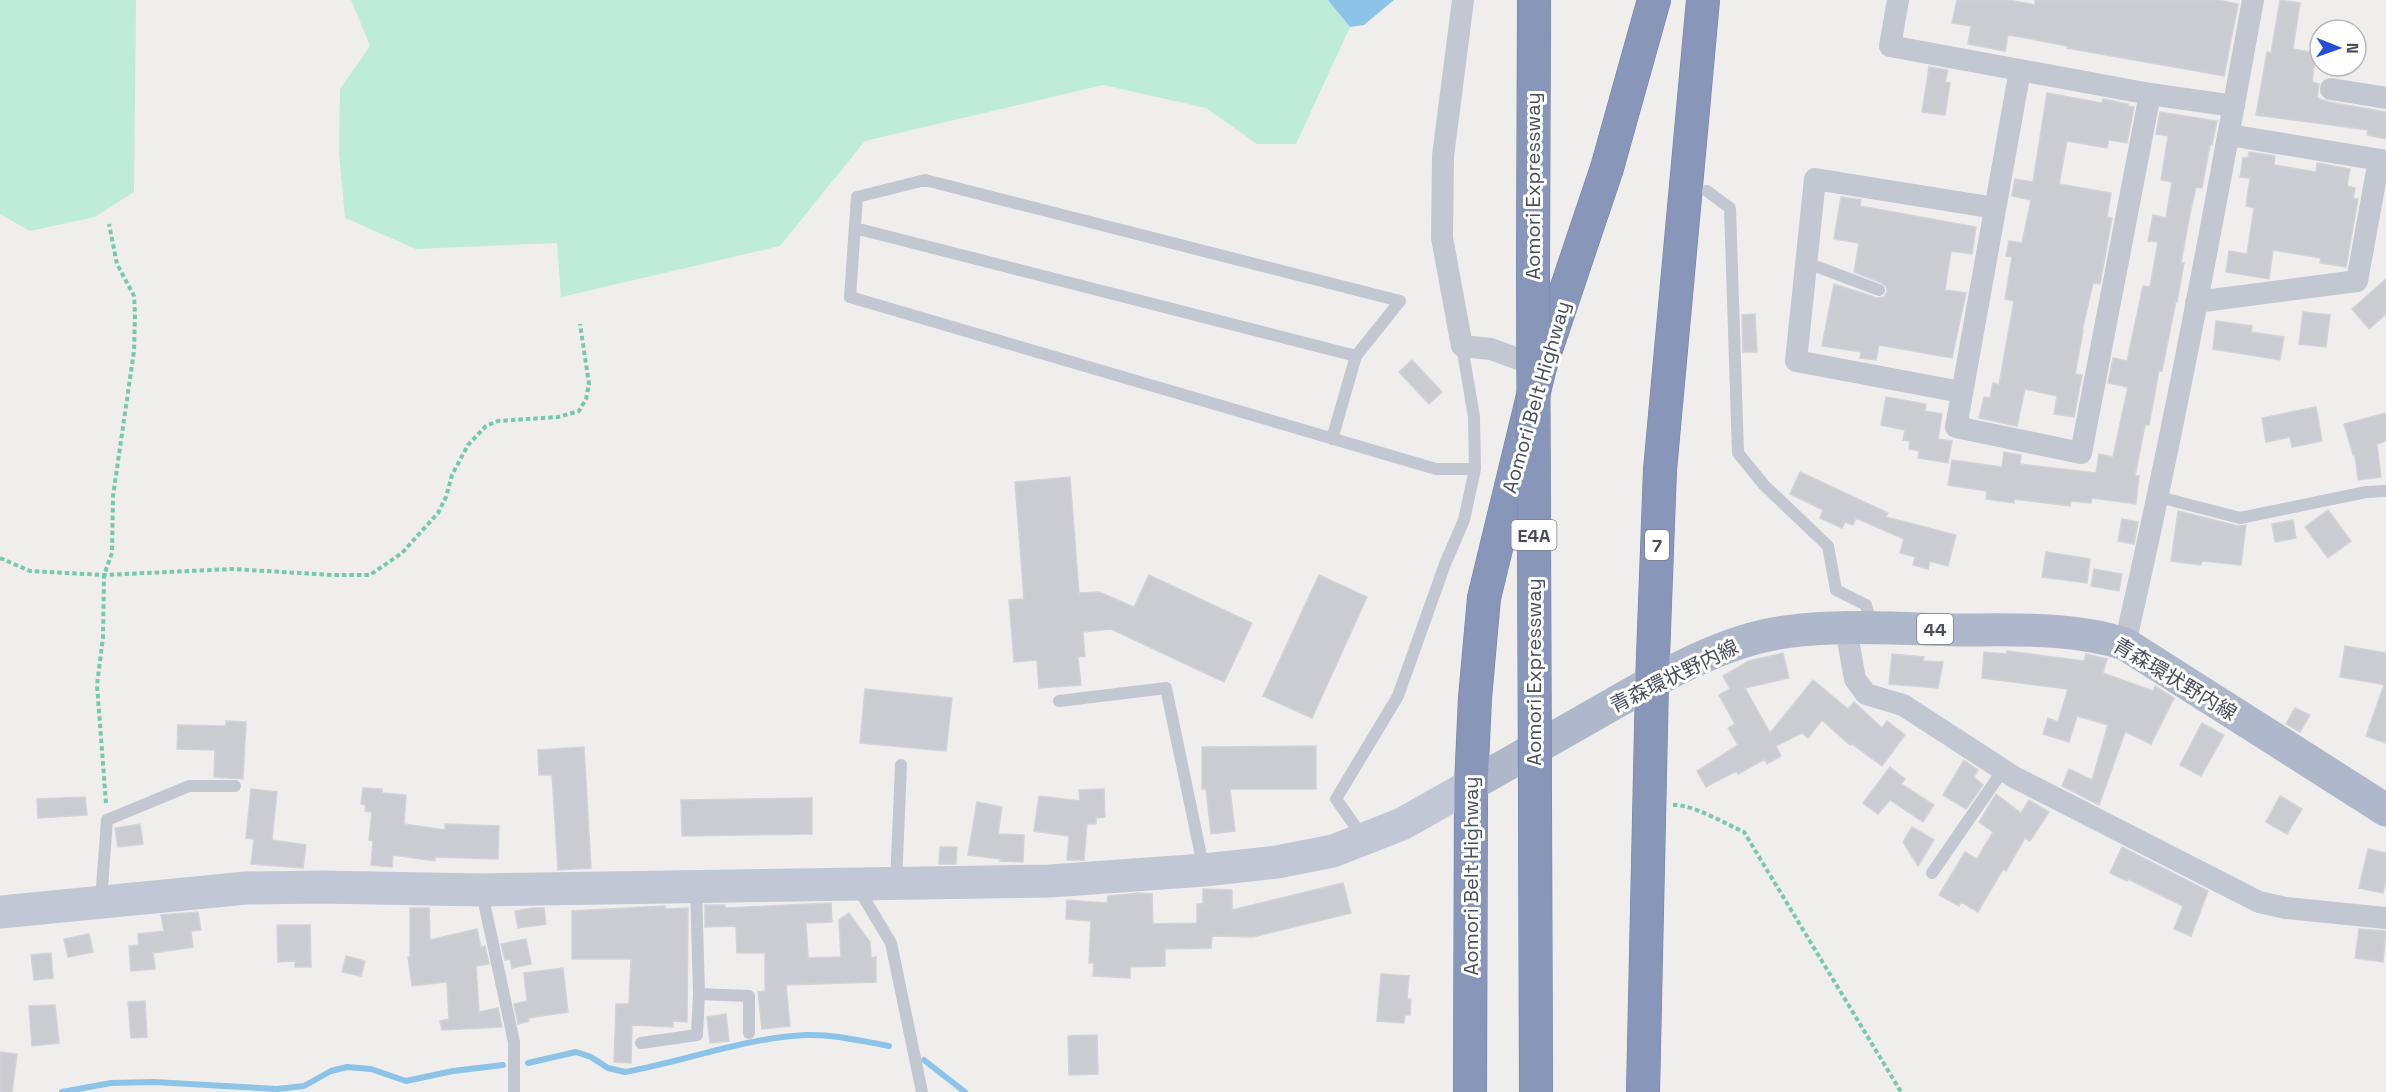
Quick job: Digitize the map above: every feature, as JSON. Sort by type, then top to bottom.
[{"type":"highway","name":"Aomori Expressway","points":[[1534,0],[1536,1092]]},
{"type":"highway","name":"Aomori Belt Highway","points":[[1470,1092],[1471,784],[1475,698],[1484,598],[1540,367],[1607,168],[1654,0]]},
{"type":"highway","name":"7","points":[[1643,1092],[1652,682],[1660,470],[1703,0]]},
{"type":"main road","name":"青森環状野内線","points":[[1471,784],[1652,682],[1718,651],[1758,637],[1785,632],[1859,629],[2072,633],[2101,636],[2125,644],[2386,810]]},
{"type":"street","points":[[1463,0],[1443,156],[1442,238],[1462,346],[1491,349],[1540,367]]},
{"type":"street","points":[[1898,0],[1890,46],[2150,94],[2234,106]]},
{"type":"street","points":[[2125,644],[2159,497],[2253,0]]},
{"type":"street","points":[[2020,70],[1956,428],[2081,453],[2150,94]]},
{"type":"street","points":[[2331,89],[2386,98]]},
{"type":"street","points":[[2196,302],[2357,281],[2383,160],[2229,135]]},
{"type":"street","points":[[1961,392],[1796,361],[1815,179],[1995,208]]},
{"type":"street","points":[[1859,629],[1855,678],[1866,694],[1903,705],[2003,770],[2259,902],[2286,908],[2386,918]]},
{"type":"street","points":[[0,912],[246,888],[481,890],[1050,881],[1204,870],[1277,862],[1333,851],[1402,825],[1471,784]]},
{"type":"lane","points":[[1332,439],[1356,356],[1400,301],[925,180],[857,197],[850,297],[1332,439],[1436,469],[1475,469]]},
{"type":"lane","points":[[1707,191],[1730,208],[1738,453],[1764,485],[1828,546],[1836,590],[1866,604],[1859,629]]},
{"type":"lane","points":[[855,228],[1356,356]]},
{"type":"lane","points":[[1807,263],[1879,290]]},
{"type":"lane","points":[[1365,840],[1336,799],[1398,696],[1445,564],[1464,520],[1475,469],[1474,417],[1462,346]]},
{"type":"lane","points":[[2159,497],[2240,518],[2366,492],[2386,491]]},
{"type":"lane","points":[[1059,701],[1166,688],[1204,870]]},
{"type":"lane","points":[[896,883],[901,765]]},
{"type":"lane","points":[[1932,873],[2003,770]]},
{"type":"lane","points":[[101,901],[107,820],[189,786],[235,786]]},
{"type":"lane","points":[[856,884],[891,943],[922,1092]]},
{"type":"lane","points":[[641,1043],[697,1035],[699,994],[696,886]]},
{"type":"lane","points":[[481,890],[513,1042],[514,1092]]},
{"type":"lane","points":[[699,994],[749,996],[749,1033]]},
{"type":"path","points":[[107,820],[97,685],[103,637],[104,575],[112,553],[113,496],[134,351],[135,314],[134,296],[117,264],[110,224]]},
{"type":"path","points":[[0,558],[30,571],[104,575],[232,570],[370,575],[402,553],[438,513],[446,497],[452,475],[468,446],[486,426],[498,421],[558,417],[579,411],[586,399],[589,384],[580,324]]},
{"type":"path","points":[[1649,806],[1678,805],[1744,832],[1901,1092]]},
{"type":"green space","points":[[0,0],[136,0],[134,192],[95,217],[30,231],[0,214]]},
{"type":"green space","points":[[351,0],[1328,0],[1350,27],[1296,144],[1257,144],[1206,108],[1103,85],[865,141],[780,246],[561,297],[557,243],[416,249],[345,218],[339,154],[340,89],[370,46]]},
{"type":"water","points":[[1328,0],[1394,0],[1364,25],[1350,27]]},
{"type":"building","points":[[1957,0],[2009,0],[2035,5],[2035,0],[2218,0],[2238,4],[2224,76],[2008,35],[2005,51],[1968,44],[1971,26],[1952,23]]},
{"type":"building","points":[[2280,0],[2300,3],[2293,49],[2308,52],[2308,78],[2313,78],[2312,82],[2319,84],[2317,98],[2386,112],[2386,139],[2367,135],[2368,130],[2256,115],[2267,52],[2271,53]]},
{"type":"building","points":[[1929,67],[1948,70],[1945,82],[1950,83],[1945,115],[1922,112]]},
{"type":"building","points":[[2047,93],[2102,103],[2103,99],[2134,107],[2127,143],[2109,140],[2107,148],[2067,141],[2059,184],[2111,193],[2107,217],[2112,218],[2100,284],[2093,283],[2082,331],[2075,374],[2082,375],[2074,417],[2054,414],[2057,396],[2025,389],[2017,426],[1979,418],[1984,397],[1990,398],[1993,383],[1999,385],[2014,301],[2005,299],[2012,257],[2006,256],[2009,241],[2022,243],[2031,200],[2012,196],[2015,179],[2033,182]]},
{"type":"building","points":[[2160,112],[2217,121],[2202,188],[2196,187],[2181,263],[2184,263],[2177,302],[2162,371],[2159,370],[2149,425],[2145,425],[2135,476],[2139,476],[2136,504],[2092,498],[2091,503],[2071,501],[2070,506],[2014,499],[2014,503],[1986,499],[1987,491],[1948,485],[1952,460],[2002,467],[2004,452],[2021,455],[2020,464],[2096,473],[2099,454],[2113,457],[2128,387],[2108,383],[2113,358],[2127,361],[2143,286],[2150,287],[2158,242],[2148,241],[2153,215],[2166,218],[2172,182],[2161,180],[2168,136],[2156,134]]},
{"type":"building","points":[[2249,152],[2275,156],[2274,165],[2316,172],[2317,163],[2350,169],[2347,186],[2355,188],[2353,198],[2358,199],[2346,267],[2320,263],[2321,258],[2273,250],[2269,279],[2226,272],[2229,251],[2247,254],[2254,208],[2246,206],[2250,178],[2240,177],[2243,158],[2248,158]]},
{"type":"building","points":[[1841,197],[1861,200],[1860,206],[1976,227],[1972,254],[1951,251],[1945,290],[1966,293],[1952,358],[1879,345],[1876,360],[1860,358],[1861,352],[1822,346],[1834,284],[1877,298],[1884,297],[1887,292],[1887,288],[1882,283],[1854,272],[1859,243],[1834,239]]},
{"type":"building","points":[[2386,279],[2386,314],[2369,329],[2352,309]]},
{"type":"building","points":[[2303,312],[2330,315],[2326,347],[2299,344]]},
{"type":"building","points":[[1755,314],[1757,352],[1743,352],[1742,315]]},
{"type":"building","points":[[2216,321],[2252,326],[2251,332],[2284,337],[2280,360],[2213,349]]},
{"type":"building","points":[[1412,360],[1442,392],[1429,404],[1399,372]]},
{"type":"building","points":[[1886,397],[1926,404],[1925,411],[1942,414],[1938,439],[1952,441],[1948,463],[1918,458],[1919,451],[1909,449],[1910,441],[1903,440],[1905,430],[1881,425]]},
{"type":"building","points":[[2316,407],[2322,441],[2292,447],[2290,437],[2266,442],[2262,418]]},
{"type":"building","points":[[2386,413],[2386,441],[2377,444],[2381,477],[2358,480],[2355,455],[2353,455],[2344,424]]},
{"type":"building","points":[[1800,472],[1888,513],[1886,517],[1956,535],[1948,566],[1930,561],[1928,569],[1913,565],[1915,557],[1900,553],[1904,539],[1856,518],[1853,525],[1845,522],[1842,528],[1820,518],[1823,510],[1790,494]]},
{"type":"building","points":[[1070,477],[1079,593],[1099,592],[1134,607],[1149,575],[1252,623],[1224,682],[1111,629],[1083,632],[1085,656],[1078,657],[1081,685],[1039,688],[1037,660],[1014,662],[1009,600],[1024,599],[1015,482]]},
{"type":"building","points":[[2328,510],[2351,541],[2328,558],[2305,527]]},
{"type":"building","points":[[2178,511],[2238,526],[2246,525],[2241,565],[2202,561],[2201,565],[2171,561]]},
{"type":"building","points":[[2122,519],[2138,522],[2134,544],[2118,541]]},
{"type":"building","points":[[2293,520],[2296,538],[2275,542],[2272,524]]},
{"type":"building","points":[[2046,552],[2090,559],[2087,583],[2042,577]]},
{"type":"building","points":[[2094,569],[2122,574],[2119,591],[2091,586]]},
{"type":"building","points":[[1319,575],[1367,597],[1312,718],[1263,696]]},
{"type":"building","points":[[2345,646],[2386,653],[2386,685],[2340,677]]},
{"type":"building","points":[[2007,651],[2084,661],[2086,654],[2107,659],[2103,673],[2153,691],[2155,686],[2174,698],[2151,744],[2126,732],[2099,805],[2062,786],[2069,769],[2092,780],[2108,725],[2077,716],[2069,742],[2043,734],[2048,718],[2058,722],[2068,689],[1982,678],[1984,652],[2006,654]]},
{"type":"building","points":[[1783,653],[1789,678],[1745,688],[1770,733],[1813,680],[1848,709],[1854,702],[1882,728],[1887,721],[1905,735],[1882,766],[1852,744],[1850,745],[1822,720],[1808,738],[1802,733],[1776,746],[1781,756],[1767,764],[1765,759],[1738,774],[1736,771],[1706,787],[1697,771],[1738,745],[1728,728],[1735,724],[1719,695],[1730,689],[1723,676],[1749,661]]},
{"type":"building","points":[[1892,654],[1924,657],[1923,661],[1943,662],[1938,688],[1889,684]]},
{"type":"building","points":[[2384,685],[2386,686],[2386,743],[2366,736]]},
{"type":"building","points":[[865,689],[952,698],[946,751],[860,743]]},
{"type":"building","points":[[2295,708],[2310,715],[2300,732],[2286,724]]},
{"type":"building","points":[[226,721],[246,722],[243,779],[214,777],[215,750],[177,749],[178,725],[226,726]]},
{"type":"building","points":[[2202,723],[2224,735],[2201,776],[2180,765]]},
{"type":"building","points":[[1316,746],[1316,789],[1230,789],[1235,831],[1211,834],[1206,789],[1202,789],[1202,747]]},
{"type":"building","points":[[584,747],[591,868],[558,870],[552,775],[539,775],[538,750]]},
{"type":"building","points":[[1964,760],[1978,770],[1974,777],[1983,785],[1966,809],[1943,795]]},
{"type":"building","points":[[1890,767],[1905,779],[1901,784],[1934,805],[1923,822],[1890,800],[1878,814],[1863,803]]},
{"type":"building","points":[[363,788],[382,789],[382,793],[406,795],[404,824],[445,830],[445,824],[499,826],[498,859],[435,857],[435,861],[393,855],[392,867],[371,865],[373,841],[369,840],[372,812],[365,811],[366,805],[361,804]]},
{"type":"building","points":[[251,789],[277,792],[272,840],[306,845],[303,868],[251,864],[254,839],[246,838]]},
{"type":"building","points":[[1104,789],[1105,817],[1096,818],[1096,824],[1087,824],[1084,860],[1067,860],[1069,836],[1034,831],[1039,796],[1080,801],[1079,790]]},
{"type":"building","points":[[1996,794],[2021,813],[2029,800],[2049,812],[2030,841],[2025,838],[2006,871],[2003,869],[1978,912],[1961,902],[1959,906],[1939,895],[1965,852],[1977,859],[1993,832],[1979,822]]},
{"type":"building","points":[[2280,796],[2302,809],[2287,834],[2266,822]]},
{"type":"building","points":[[85,797],[87,815],[38,818],[37,799]]},
{"type":"building","points":[[812,798],[812,834],[682,836],[681,800]]},
{"type":"building","points":[[977,802],[1002,807],[998,834],[1024,835],[1023,862],[1000,861],[1001,859],[968,855]]},
{"type":"building","points":[[140,824],[143,844],[118,847],[115,828]]},
{"type":"building","points":[[1912,827],[1934,840],[1918,866],[1903,842]]},
{"type":"building","points":[[940,847],[957,847],[956,864],[939,864]]},
{"type":"building","points":[[2122,847],[2208,891],[2191,936],[2174,929],[2183,906],[2128,879],[2127,881],[2110,873]]},
{"type":"building","points":[[2368,849],[2386,853],[2386,880],[2383,893],[2359,888]]},
{"type":"building","points":[[1343,883],[1351,913],[1253,937],[1212,936],[1211,948],[1165,949],[1165,966],[1130,967],[1130,978],[1093,976],[1094,963],[1089,963],[1091,921],[1066,919],[1067,900],[1107,903],[1108,896],[1139,893],[1152,894],[1153,924],[1197,923],[1197,904],[1203,904],[1203,889],[1232,890],[1232,910]]},
{"type":"building","points":[[831,903],[832,922],[806,923],[808,958],[841,957],[839,920],[849,913],[870,942],[871,958],[876,957],[876,982],[786,985],[790,1026],[762,1029],[758,992],[765,991],[765,953],[737,953],[736,926],[705,927],[705,905],[725,905],[725,908]]},
{"type":"building","points":[[665,906],[666,909],[688,908],[687,1022],[673,1021],[673,1027],[632,1025],[631,1063],[614,1062],[616,1004],[629,1004],[631,959],[572,959],[572,911]]},
{"type":"building","points":[[410,908],[429,908],[430,940],[477,929],[481,947],[485,946],[489,964],[476,966],[479,1012],[498,1008],[502,1027],[442,1030],[440,1021],[449,1019],[447,982],[412,986],[408,957],[410,957]]},
{"type":"building","points":[[544,908],[546,924],[518,928],[515,911]]},
{"type":"building","points":[[198,912],[201,930],[191,931],[193,947],[153,953],[155,969],[131,971],[129,946],[139,945],[138,934],[164,931],[161,915]]},
{"type":"building","points":[[277,925],[310,925],[311,967],[295,967],[295,961],[278,962]]},
{"type":"building","points":[[2359,929],[2386,931],[2383,962],[2355,958]]},
{"type":"building","points":[[89,934],[93,952],[68,957],[64,939]]},
{"type":"building","points":[[526,939],[531,964],[512,968],[510,959],[505,960],[501,944]]},
{"type":"building","points":[[51,953],[53,978],[34,980],[31,955]]},
{"type":"building","points":[[346,956],[365,961],[361,976],[342,972]]},
{"type":"building","points":[[563,968],[568,1012],[528,1018],[529,1021],[518,1024],[514,1004],[527,1001],[524,973]]},
{"type":"building","points":[[1381,974],[1409,976],[1407,999],[1411,999],[1410,1015],[1405,1015],[1404,1023],[1377,1021]]},
{"type":"building","points":[[145,1001],[147,1037],[131,1038],[128,1002]]},
{"type":"building","points":[[55,1005],[59,1043],[32,1046],[29,1006]]},
{"type":"building","points":[[726,1014],[729,1041],[710,1043],[707,1017]]},
{"type":"building","points":[[1097,1035],[1098,1074],[1069,1075],[1068,1036]]},
{"type":"building","points":[[0,1052],[17,1054],[12,1092],[0,1092]]},
{"type":"waterway","points":[[528,1063],[576,1052],[591,1057],[608,1068],[625,1072],[760,1040],[806,1035],[837,1037],[889,1046]]},
{"type":"waterway","points":[[924,1060],[965,1092]]},
{"type":"waterway","points":[[62,1092],[111,1083],[154,1082],[277,1089],[304,1086],[331,1071],[347,1067],[371,1069],[406,1081],[453,1071],[503,1065]]}]
